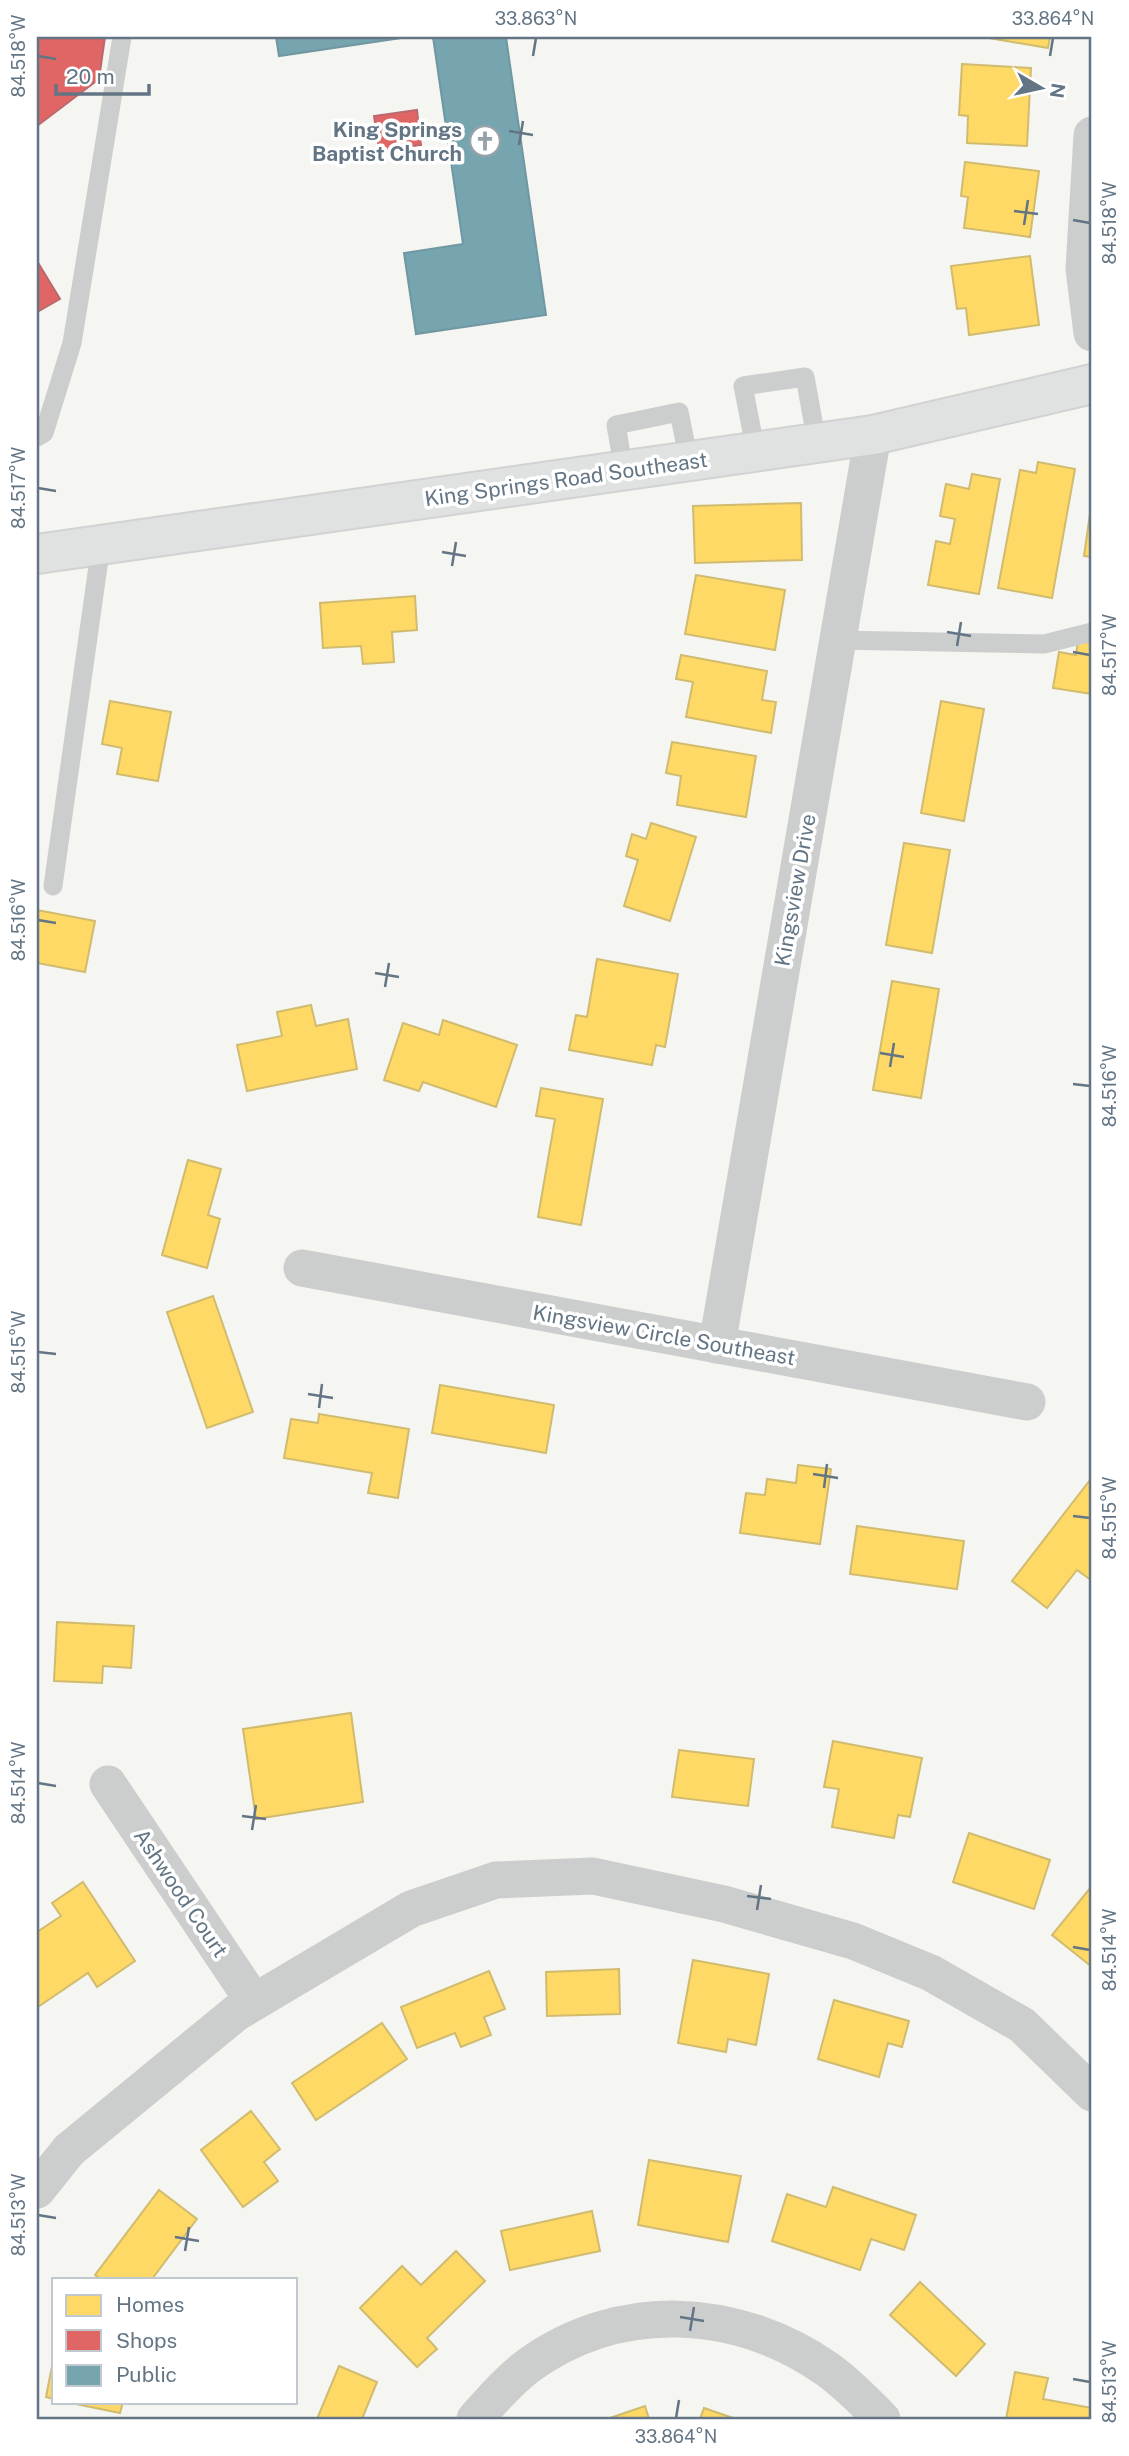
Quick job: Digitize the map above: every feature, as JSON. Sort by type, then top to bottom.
[{"type":"street","points":[[1092,142],[1084,269],[1092,333]]},
{"type":"street","name":"King Springs Road Southeast","points":[[37,554],[873,435],[1092,384]]},
{"type":"street","name":"Kingsview Drive","points":[[717,1345],[873,435]]},
{"type":"street","name":"Kingsview Circle Southeast","points":[[302,1268],[1027,1402]]},
{"type":"street","name":"Ashwood Court","points":[[108,1784],[254,2002]]},
{"type":"street","points":[[37,2190],[69,2150],[236,2013],[411,1909],[496,1880],[593,1876],[723,1904],[827,1934],[931,1973],[1022,2025],[1092,2093]]},
{"type":"street","points":[[475,2419],[527,2367],[568,2343],[655,2318],[701,2318],[746,2329],[789,2346],[828,2370],[882,2419]]},
{"type":"lane","points":[[37,437],[44,433],[72,343],[122,37]]},
{"type":"lane","points":[[756,452],[743,386],[806,377],[817,443]]},
{"type":"lane","points":[[624,471],[616,425],[679,412],[689,461]]},
{"type":"lane","points":[[53,886],[101,545]]},
{"type":"lane","points":[[838,640],[1044,644],[1092,632]]},
{"type":"building: Homes","points":[[983,37],[1050,37],[1048,48]]},
{"type":"building: Homes","points":[[962,64],[1031,68],[1027,146],[967,143],[968,116],[959,115]]},
{"type":"building: Homes","points":[[965,162],[1039,171],[1030,237],[964,228],[968,197],[961,196]]},
{"type":"building: Homes","points":[[1030,256],[1039,325],[969,335],[966,308],[957,309],[951,266]]},
{"type":"building: Homes","points":[[1038,462],[1075,469],[1052,598],[998,588],[1020,470],[1036,473]]},
{"type":"building: Homes","points":[[972,474],[1000,479],[979,594],[928,585],[936,541],[950,544],[955,519],[940,516],[946,484],[969,489]]},
{"type":"building: Homes","points":[[1092,499],[1092,557],[1084,556]]},
{"type":"building: Homes","points":[[801,503],[802,560],[695,563],[693,506]]},
{"type":"building: Homes","points":[[696,575],[785,590],[775,650],[685,634]]},
{"type":"building: Homes","points":[[415,596],[417,630],[392,632],[394,662],[363,664],[361,646],[323,648],[320,603]]},
{"type":"building: Homes","points":[[1078,641],[1092,643],[1092,694],[1053,688],[1059,652],[1076,655]]},
{"type":"building: Homes","points":[[681,655],[767,671],[762,700],[776,702],[771,733],[686,717],[693,682],[676,679]]},
{"type":"building: Homes","points":[[110,701],[171,712],[158,781],[117,774],[122,748],[102,744]]},
{"type":"building: Homes","points":[[941,701],[984,709],[964,821],[921,813]]},
{"type":"building: Homes","points":[[672,742],[756,756],[746,817],[677,805],[681,776],[666,773]]},
{"type":"building: Homes","points":[[651,823],[696,837],[670,921],[624,906],[638,860],[626,856],[632,834],[646,839]]},
{"type":"building: Homes","points":[[904,843],[950,850],[932,953],[886,945]]},
{"type":"building: Homes","points":[[37,910],[95,921],[85,972],[37,963]]},
{"type":"building: Homes","points":[[597,959],[678,974],[665,1047],[656,1045],[652,1065],[569,1050],[576,1015],[587,1017]]},
{"type":"building: Homes","points":[[892,981],[939,989],[921,1098],[873,1090]]},
{"type":"building: Homes","points":[[311,1005],[316,1026],[348,1019],[357,1069],[247,1091],[237,1045],[282,1036],[277,1012]]},
{"type":"building: Homes","points":[[443,1020],[517,1045],[496,1107],[423,1082],[419,1091],[384,1080],[403,1023],[439,1035]]},
{"type":"building: Homes","points":[[541,1088],[603,1099],[581,1225],[538,1217],[555,1119],[536,1116]]},
{"type":"building: Homes","points":[[188,1160],[221,1169],[208,1215],[220,1219],[207,1268],[162,1255]]},
{"type":"building: Homes","points":[[213,1296],[253,1412],[207,1428],[167,1312]]},
{"type":"building: Homes","points":[[440,1385],[554,1405],[546,1453],[432,1433]]},
{"type":"building: Homes","points":[[319,1414],[409,1429],[398,1498],[368,1493],[372,1473],[284,1458],[291,1419],[318,1423]]},
{"type":"building: Homes","points":[[798,1465],[831,1469],[820,1544],[740,1533],[746,1493],[765,1495],[767,1479],[796,1483]]},
{"type":"building: Homes","points":[[1090,1480],[1092,1578],[1091,1580],[1077,1570],[1047,1608],[1012,1581]]},
{"type":"building: Homes","points":[[857,1526],[964,1541],[957,1589],[850,1574]]},
{"type":"building: Homes","points":[[57,1622],[134,1626],[131,1668],[103,1666],[102,1683],[54,1681]]},
{"type":"building: Homes","points":[[351,1713],[363,1802],[256,1819],[243,1729]]},
{"type":"building: Homes","points":[[833,1741],[922,1758],[910,1817],[898,1815],[894,1838],[832,1827],[839,1789],[824,1787]]},
{"type":"building: Homes","points":[[679,1750],[754,1759],[748,1806],[672,1797]]},
{"type":"building: Homes","points":[[969,1833],[1050,1860],[1034,1909],[953,1882]]},
{"type":"building: Homes","points":[[83,1882],[135,1961],[97,1987],[88,1973],[38,2007],[37,1932],[61,1916],[52,1903]]},
{"type":"building: Homes","points":[[1092,1888],[1092,1967],[1052,1935]]},
{"type":"building: Homes","points":[[693,1960],[769,1974],[756,2045],[728,2039],[726,2052],[678,2043]]},
{"type":"building: Homes","points":[[619,1969],[620,2014],[547,2016],[546,1972]]},
{"type":"building: Homes","points":[[489,1971],[505,2009],[484,2017],[491,2035],[461,2047],[455,2033],[417,2048],[401,2007]]},
{"type":"building: Homes","points":[[834,2000],[909,2021],[902,2047],[888,2043],[879,2077],[818,2059]]},
{"type":"building: Homes","points":[[382,2023],[407,2059],[316,2120],[292,2083]]},
{"type":"building: Homes","points":[[251,2111],[280,2149],[264,2162],[278,2181],[243,2207],[201,2150]]},
{"type":"building: Homes","points":[[649,2160],[741,2176],[728,2242],[638,2225]]},
{"type":"building: Homes","points":[[833,2187],[916,2215],[904,2250],[871,2239],[860,2270],[772,2241],[787,2194],[826,2207]]},
{"type":"building: Homes","points":[[159,2190],[197,2219],[153,2278],[100,2278],[95,2275]]},
{"type":"building: Homes","points":[[592,2211],[600,2251],[510,2270],[501,2231]]},
{"type":"building: Homes","points":[[456,2251],[485,2281],[427,2338],[437,2349],[417,2367],[360,2308],[402,2266],[421,2285]]},
{"type":"building: Homes","points":[[920,2282],[985,2344],[956,2376],[890,2315]]},
{"type":"building: Homes","points":[[52,2366],[52,2398],[46,2397]]},
{"type":"building: Homes","points":[[339,2366],[377,2382],[362,2419],[317,2419]]},
{"type":"building: Homes","points":[[1015,2372],[1048,2378],[1043,2399],[1092,2408],[1092,2419],[1006,2419]]},
{"type":"building: Homes","points":[[76,2404],[122,2404],[120,2413]]},
{"type":"building: Homes","points":[[645,2406],[649,2419],[607,2419]]},
{"type":"building: Homes","points":[[704,2408],[736,2419],[700,2419]]},
{"type":"building: Shops","points":[[37,37],[105,37],[99,79],[37,126]]},
{"type":"building: Shops","points":[[417,110],[421,145],[379,150],[374,116]]},
{"type":"building: Shops","points":[[37,261],[60,299],[37,312]]},
{"type":"building: Public","points":[[276,37],[408,37],[279,56]]},
{"type":"building: Public","name":"King Springs Baptist Church","points":[[433,37],[506,37],[546,315],[416,334],[404,253],[463,244]]},
{"type":"place","name":"King Springs Baptist Church","points":[[485,141]]}]
